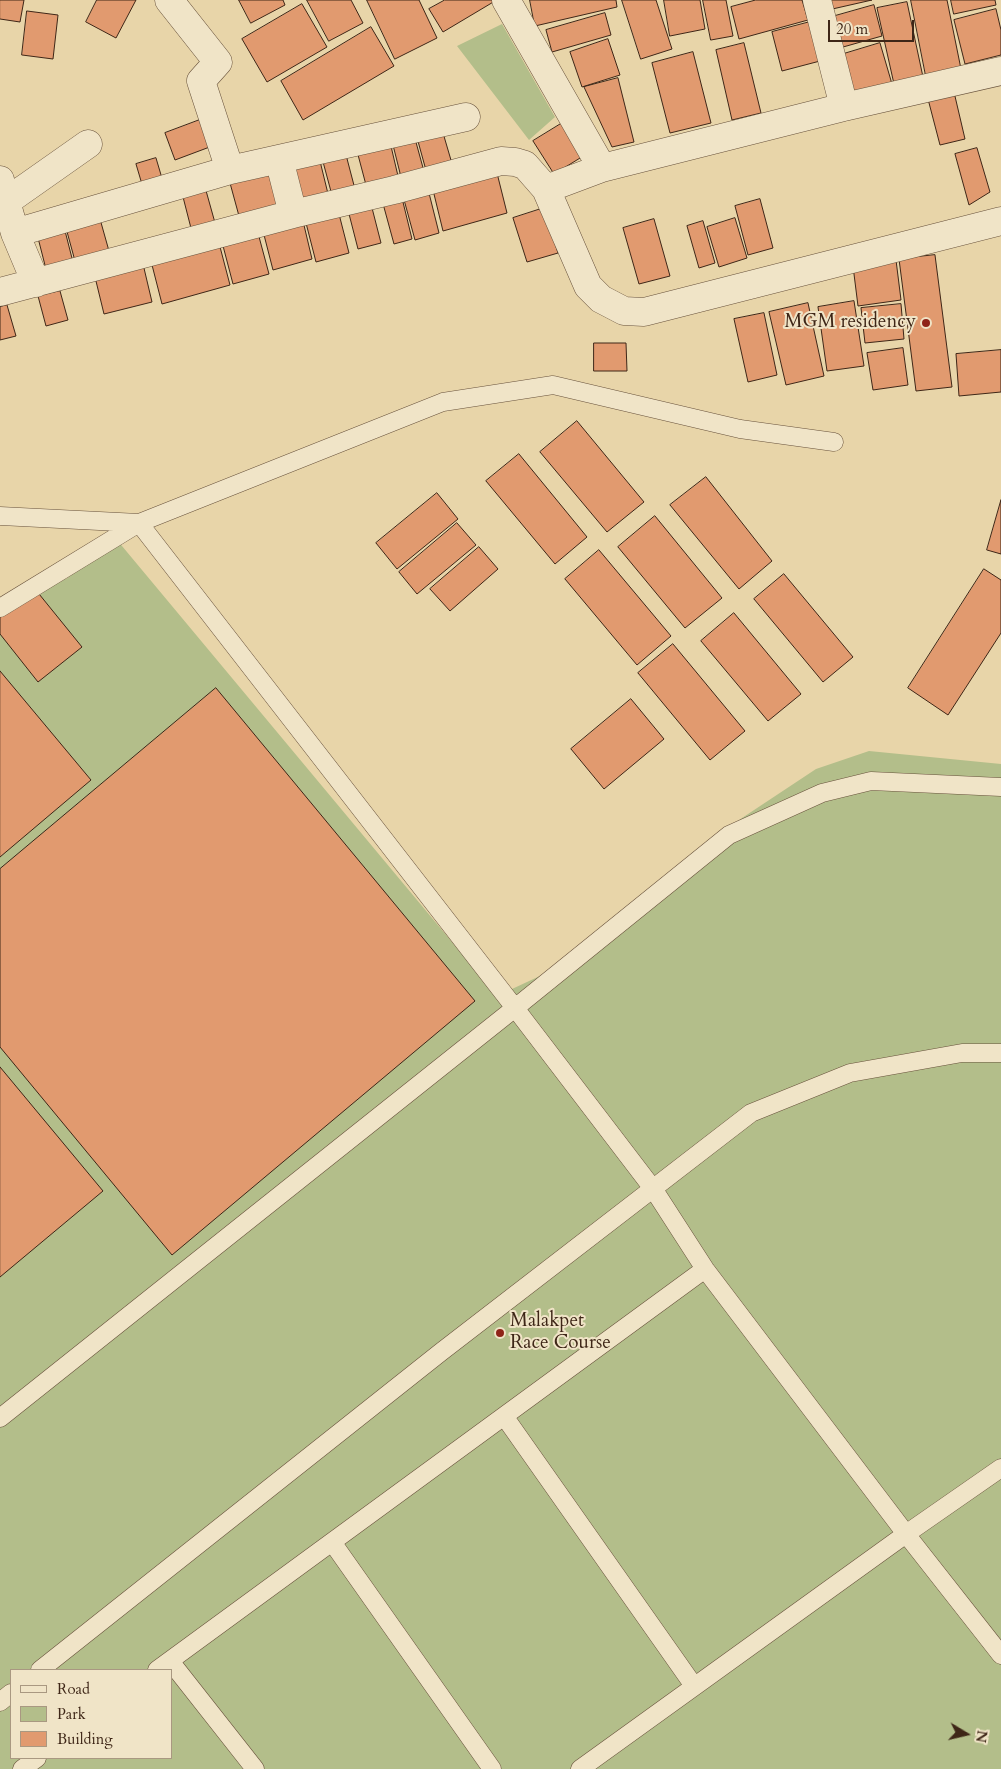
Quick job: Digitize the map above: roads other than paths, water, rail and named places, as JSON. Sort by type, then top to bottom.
[{"type":"street","points":[[169,0],[218,62],[201,81],[230,170]]},
{"type":"street","points":[[506,0],[602,168]]},
{"type":"street","points":[[817,0],[844,108]]},
{"type":"street","points":[[546,189],[602,168],[1001,71]]},
{"type":"street","points":[[15,232],[230,170],[466,117]]},
{"type":"street","points":[[36,283],[15,232],[4,190],[88,144]]},
{"type":"street","points":[[279,159],[293,214]]},
{"type":"street","points":[[0,292],[501,161],[525,165],[546,189],[588,286],[601,299],[624,311],[644,312],[1001,221]]},
{"type":"lane","points":[[0,608],[139,523],[443,402],[553,384],[740,430],[834,442]]},
{"type":"lane","points":[[0,516],[139,523],[516,1008],[654,1190],[705,1269],[906,1534],[1001,1655]]},
{"type":"lane","points":[[0,1418],[516,1008],[729,836],[822,793],[871,781],[1001,787]]},
{"type":"lane","points":[[41,1669],[441,1352],[751,1114],[850,1073],[962,1054],[1001,1053]]},
{"type":"lane","points":[[163,1666],[705,1269]]},
{"type":"lane","points":[[504,1416],[694,1686]]},
{"type":"lane","points":[[580,1769],[906,1534],[1001,1468]]},
{"type":"lane","points":[[332,1542],[492,1769]]},
{"type":"lane","points":[[172,1676],[255,1769]]},
{"type":"lane","points":[[0,1702],[10,1694]]},
{"type":"lane","points":[[22,1769],[36,1759]]},
{"type":"place","name":"MGM residency","points":[[926,323]]},
{"type":"place","name":"Malakpet Race Course","points":[[500,1333]]}]
